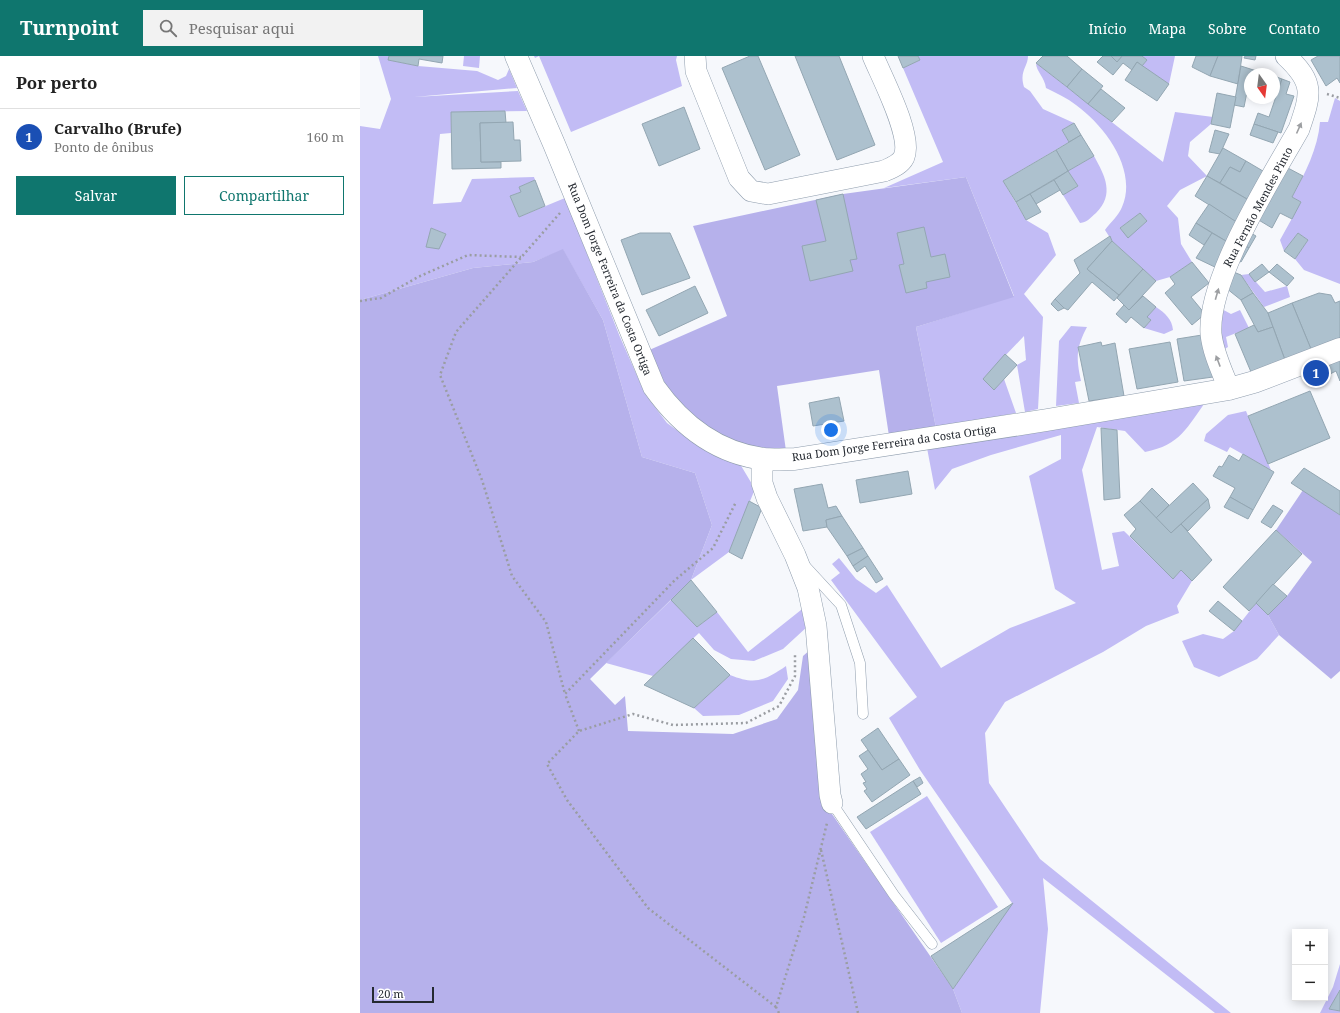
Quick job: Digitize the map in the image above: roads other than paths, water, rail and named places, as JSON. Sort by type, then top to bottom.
[{"type":"street","name":"Rua Dom Jorge Ferreira da Costa Ortiga","points":[[516,56],[577,198],[654,387],[668,408],[691,427],[718,446],[765,459],[795,459],[1047,420],[1229,389],[1254,382],[1340,349]]},
{"type":"street","points":[[695,56],[696,71],[740,178],[751,191],[759,194],[768,194],[884,171],[896,166],[903,158],[906,146],[905,132],[874,56]]},
{"type":"street","name":"Rua Fernão Mendes Pinto","points":[[1229,389],[1214,350],[1211,332],[1214,308],[1224,273],[1238,241],[1299,128],[1306,110],[1309,92],[1306,81],[1301,69],[1286,56]]},
{"type":"street","points":[[765,459],[762,468],[762,483],[767,498],[795,555],[808,588],[816,626],[830,795],[832,803]]},
{"type":"lane","points":[[795,555],[841,605],[860,663],[863,714]]},
{"type":"lane","points":[[832,803],[894,895],[932,944]]},
{"type":"place","name":"Carvalho (Brufe)","points":[[1316,373]]}]
